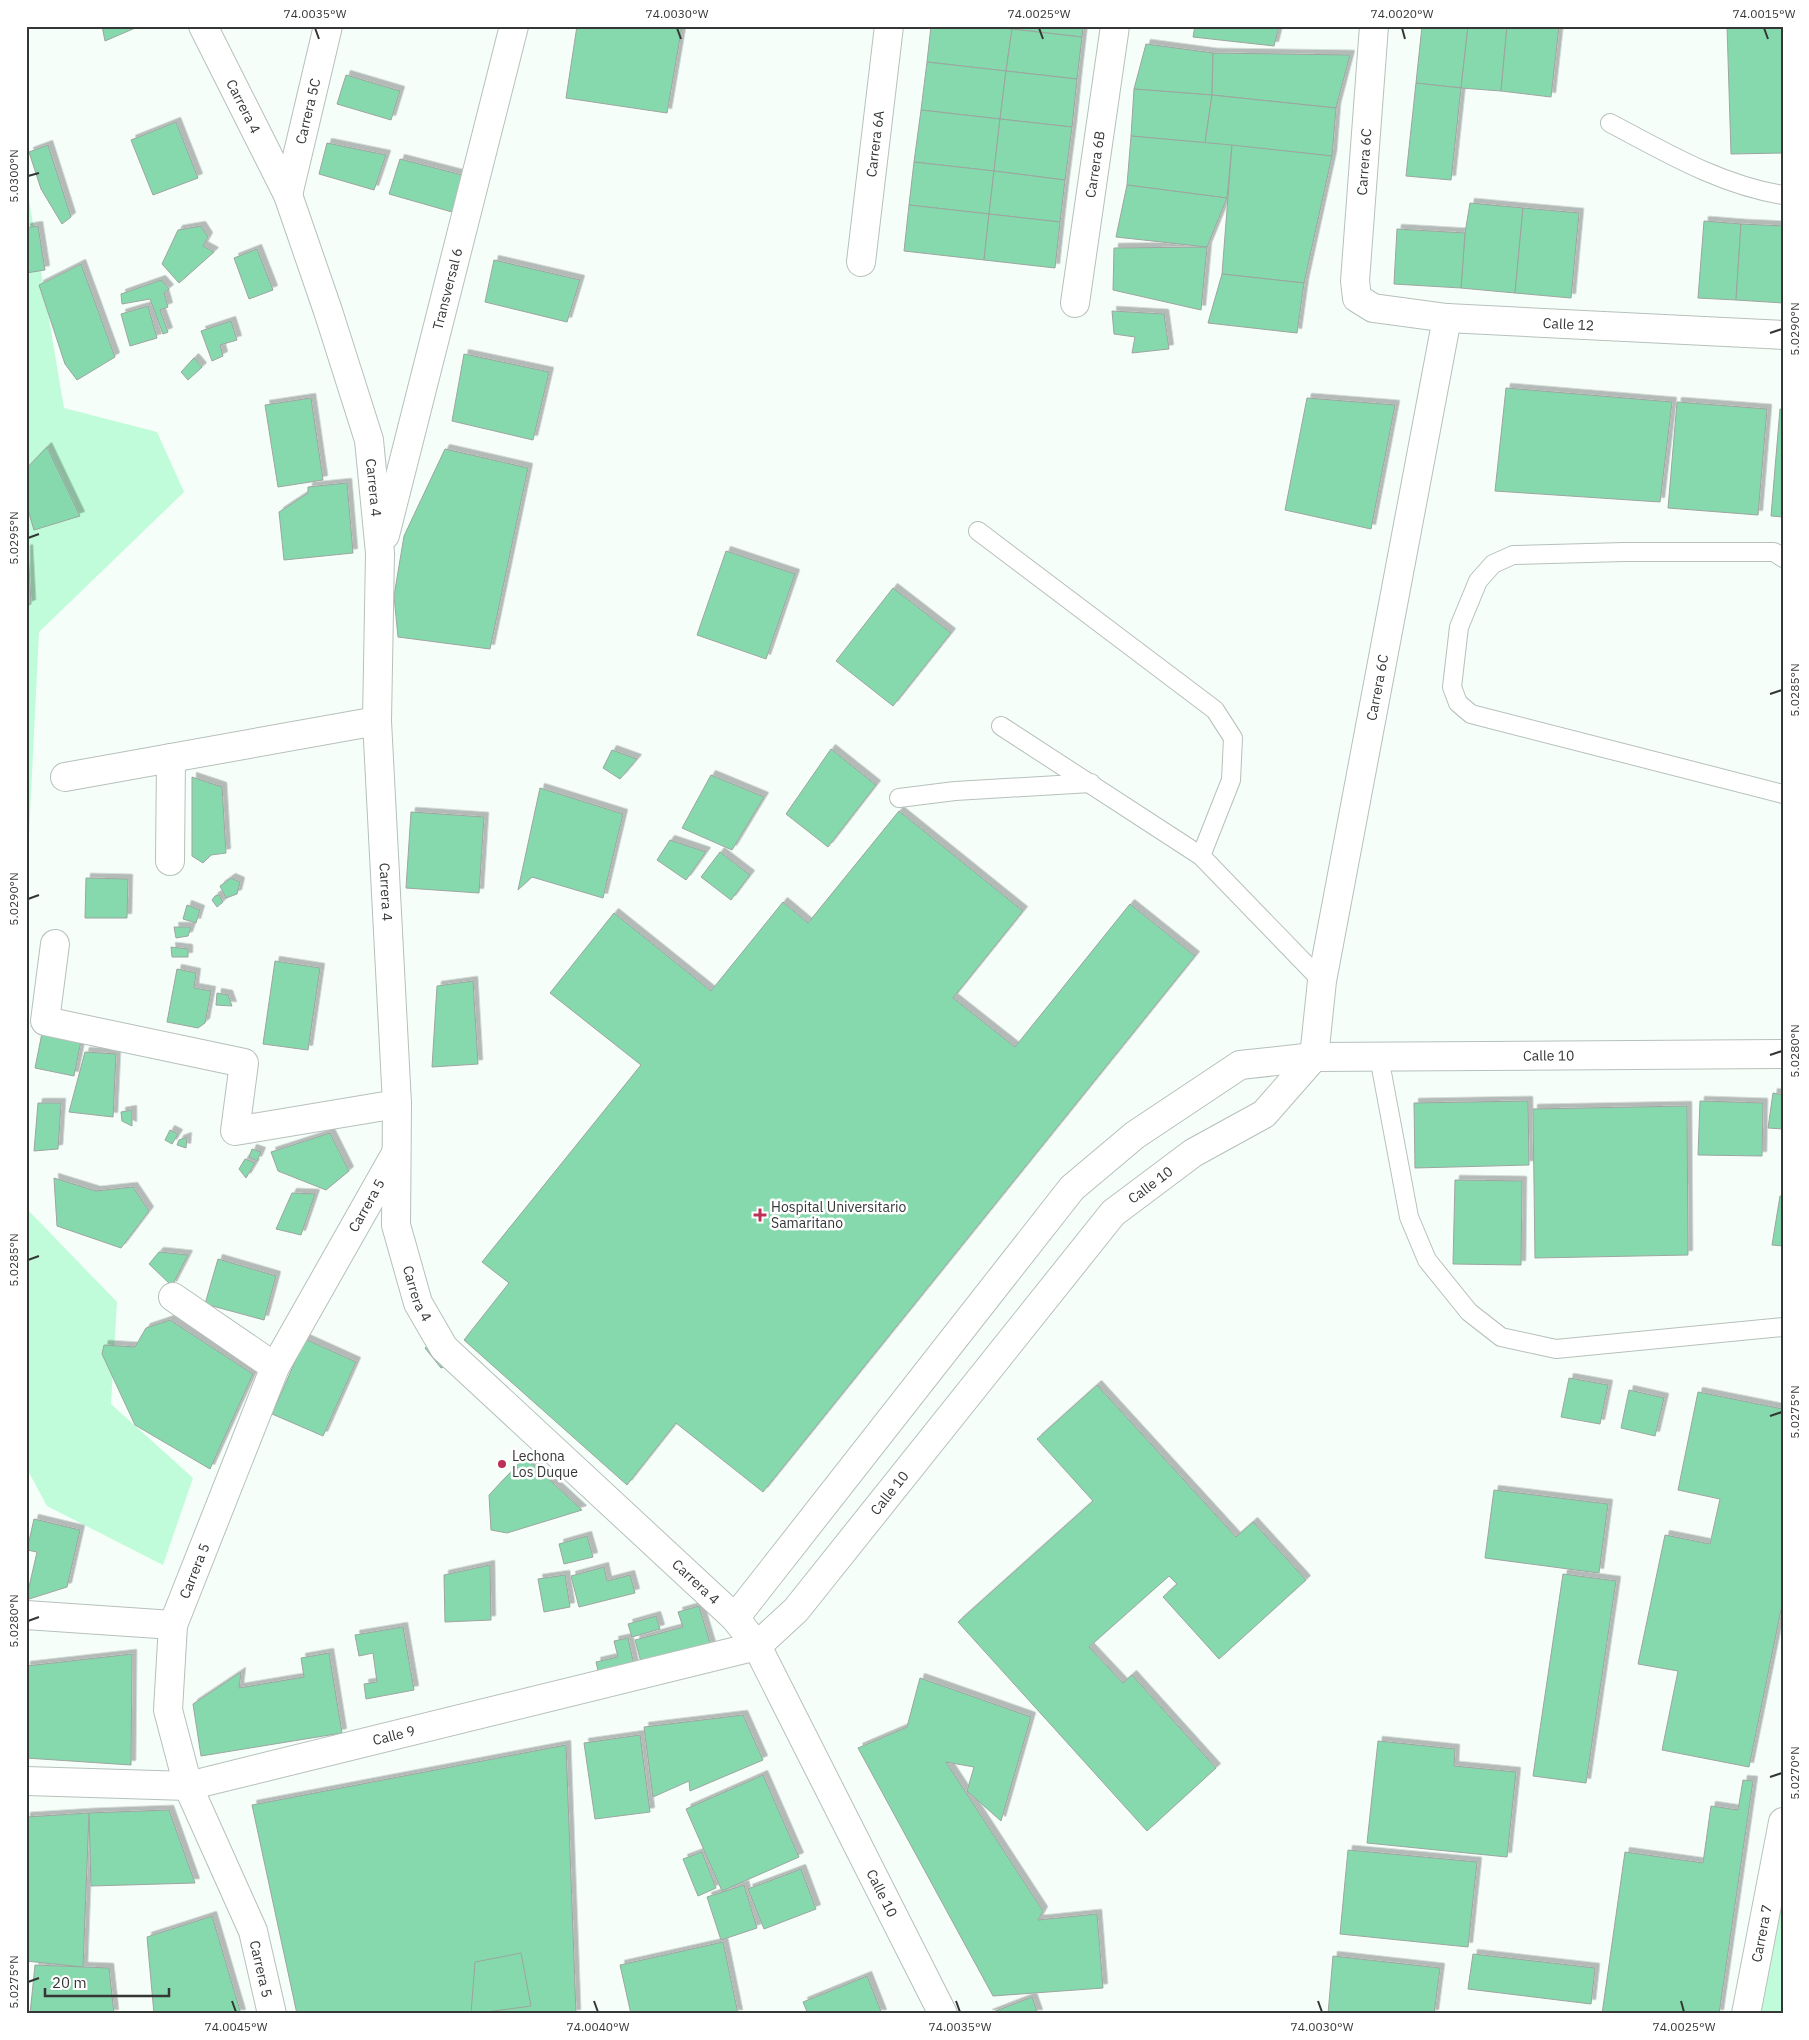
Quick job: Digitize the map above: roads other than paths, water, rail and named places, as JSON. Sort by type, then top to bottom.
[{"type":"street","name":"Carrera 4","points":[[203,26],[288,195],[328,311],[369,440],[380,553],[377,721],[397,1104],[396,1225],[418,1303],[444,1348],[736,1618],[757,1646]]},
{"type":"street","name":"Carrera 5C","points":[[288,195],[328,26]]},
{"type":"street","name":"Transversal 6","points":[[380,553],[514,26]]},
{"type":"street","name":"Carrera 6A","points":[[861,262],[889,26]]},
{"type":"street","name":"Carrera 6B","points":[[1075,304],[1115,26]]},
{"type":"street","name":"Carrera 6C","points":[[1358,298],[1355,281],[1374,26]]},
{"type":"street","name":"Calle 12","points":[[1358,298],[1373,308],[1447,318],[1783,335]]},
{"type":"street","name":"Carrera 6C","points":[[1314,1057],[1322,981],[1447,318]]},
{"type":"street","points":[[66,777],[377,721]]},
{"type":"street","points":[[170,861],[172,758]]},
{"type":"street","points":[[55,944],[45,1021],[244,1063],[235,1131],[397,1104]]},
{"type":"street","name":"Calle 10","points":[[736,1618],[1072,1188],[1136,1134],[1240,1065],[1314,1057],[1783,1054]]},
{"type":"street","name":"Calle 10","points":[[943,2014],[757,1646],[796,1610],[1113,1214],[1193,1153],[1264,1114],[1314,1057]]},
{"type":"street","name":"Carrera 5","points":[[272,2014],[253,1931],[188,1786],[168,1710],[173,1625],[275,1367],[397,1153]]},
{"type":"street","points":[[173,1297],[275,1367]]},
{"type":"street","points":[[26,1615],[173,1625]]},
{"type":"street","name":"Calle 9","points":[[26,1781],[188,1786],[757,1646]]},
{"type":"street","name":"Carrera 7","points":[[1746,2014],[1783,1822]]},
{"type":"lane","points":[[1610,123],[1704,172],[1770,193],[1783,195]]},
{"type":"lane","points":[[978,531],[1215,710],[1233,738],[1231,780],[1200,856]]},
{"type":"lane","points":[[1783,558],[1774,552],[1513,554],[1493,564],[1478,581],[1459,627],[1452,687],[1458,703],[1471,714],[1783,794]]},
{"type":"lane","points":[[1001,726],[1091,783],[1200,856],[1322,981]]},
{"type":"lane","points":[[899,798],[955,791],[1091,783]]},
{"type":"lane","points":[[1379,1057],[1409,1218],[1427,1260],[1469,1312],[1500,1337],[1556,1349],[1783,1327]]},
{"type":"place","name":"Hospital Universitario Samaritano","points":[[760,1215]]},
{"type":"place","name":"Lechona Los Duque","points":[[502,1464]]}]
